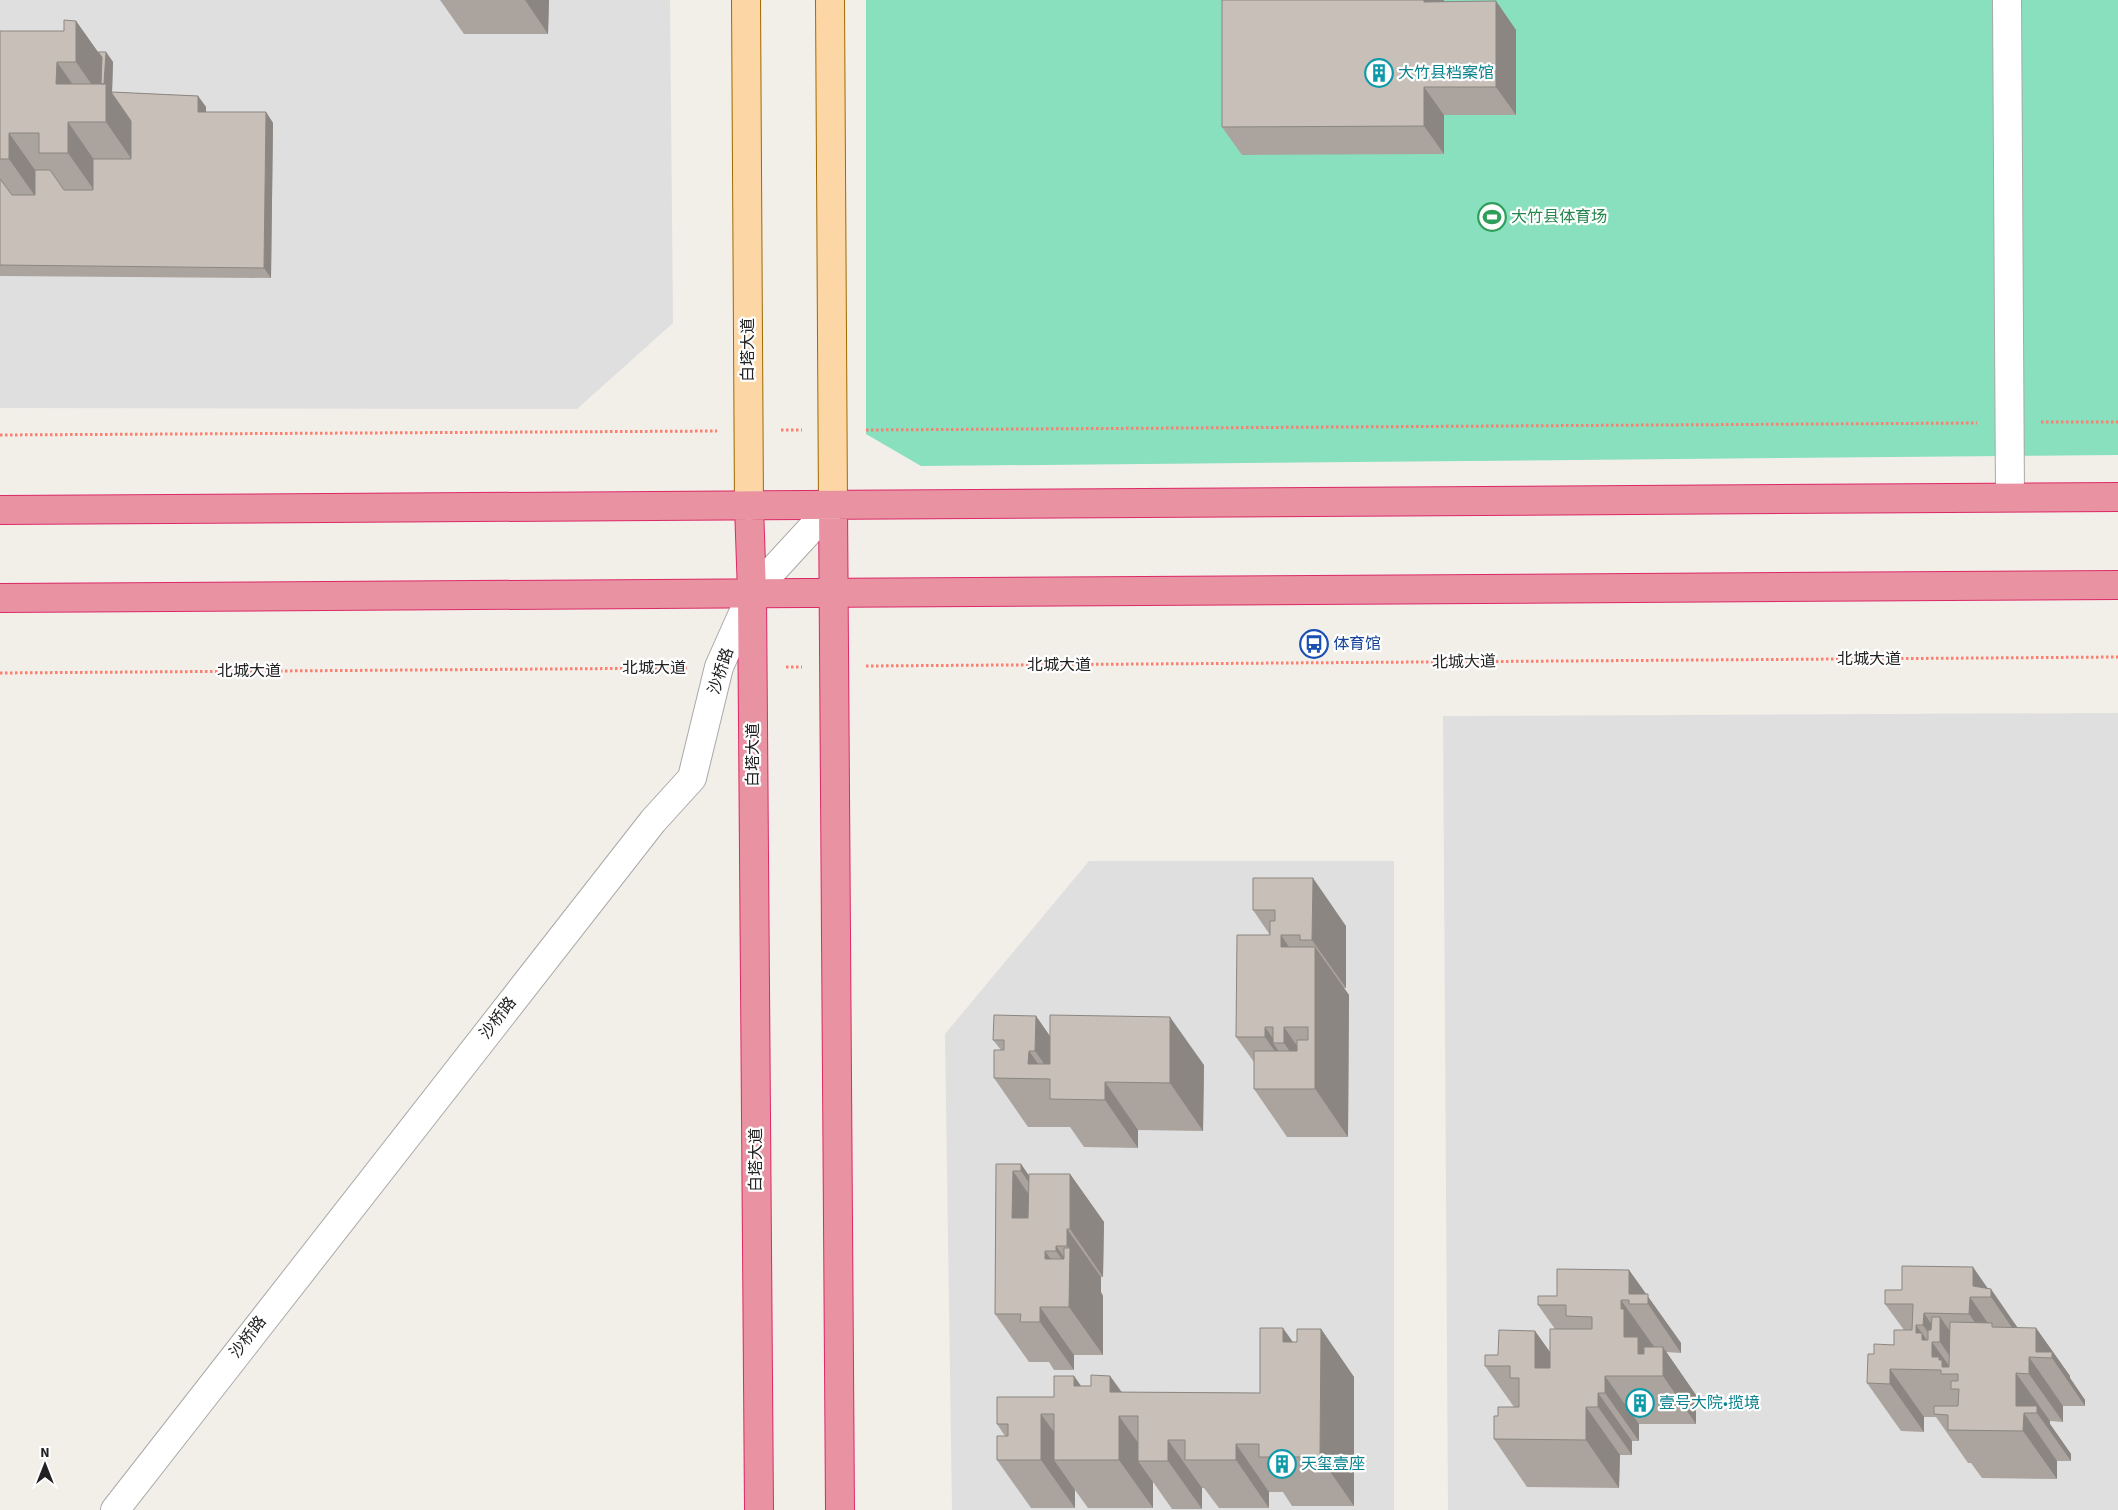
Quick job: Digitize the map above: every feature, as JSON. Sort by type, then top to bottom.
[{"type":"highway","points":[[0,510],[2118,497]]},
{"type":"highway","points":[[833,505],[840,1510]]},
{"type":"highway","name":"白塔大道","points":[[749,506],[752,593],[759,1510]]},
{"type":"highway","points":[[0,598],[2118,585]]},
{"type":"main road","name":"白塔大道","points":[[746,0],[749,506]]},
{"type":"main road","points":[[830,0],[833,505]]},
{"type":"street","points":[[2007,0],[2010,497]]},
{"type":"street","name":"沙桥路","points":[[114,1510],[653,820],[692,778],[719,668],[752,593],[833,505]]},
{"type":"path","points":[[0,435],[2118,422]]},
{"type":"path","name":"北城大道","points":[[752,668],[2118,657]]},
{"type":"path","name":"北城大道","points":[[0,673],[719,668]]},
{"type":"shaded area","points":[[0,0],[670,0],[673,323],[577,409],[0,408]]},
{"type":"shaded area","name":"壹号大院•揽境","points":[[2118,713],[2118,1510],[1448,1510],[1443,716]]},
{"type":"shaded area","name":"天玺壹座","points":[[1089,861],[1394,861],[1394,1510],[952,1510],[945,1034]]},
{"type":"green space","name":"大竹县体育场","points":[[866,0],[2118,0],[2118,455],[921,466],[866,434]]},
{"type":"building","name":"大竹县档案馆","points":[[1222,0],[1496,1],[1496,87],[1424,87],[1424,126],[1222,127]]},
{"type":"building","points":[[64,20],[76,21],[76,62],[57,62],[56,84],[106,84],[106,122],[68,122],[68,153],[39,153],[39,133],[9,133],[9,159],[0,159],[0,31],[64,31]]},
{"type":"building","points":[[98,52],[106,52],[104,84],[101,84],[102,57]]},
{"type":"building","points":[[111,92],[198,96],[198,112],[266,112],[264,268],[0,265],[0,179],[12,195],[35,195],[35,170],[50,170],[64,190],[93,190],[93,159],[131,159],[131,121]]},
{"type":"building","points":[[1253,878],[1313,878],[1312,940],[1300,940],[1300,935],[1281,935],[1281,947],[1315,947],[1315,1089],[1254,1089],[1254,1051],[1297,1051],[1297,1040],[1308,1040],[1308,1027],[1284,1027],[1284,1043],[1273,1043],[1273,1027],[1265,1027],[1265,1037],[1236,1037],[1237,935],[1270,935],[1270,921],[1275,921],[1275,910],[1253,910]]},
{"type":"building","points":[[994,1015],[1036,1016],[1035,1051],[1029,1051],[1028,1064],[1050,1064],[1050,1015],[1170,1017],[1170,1083],[1105,1082],[1105,1100],[1050,1099],[1050,1079],[994,1078],[994,1050],[1004,1050],[1004,1040],[993,1040]]},
{"type":"building","points":[[996,1164],[1021,1164],[1021,1171],[1013,1171],[1012,1218],[1028,1218],[1029,1174],[1070,1174],[1070,1229],[1067,1229],[1067,1246],[1056,1246],[1056,1251],[1045,1251],[1045,1259],[1064,1259],[1064,1248],[1070,1248],[1069,1307],[1040,1307],[1040,1322],[1020,1322],[1021,1314],[995,1314]]},
{"type":"building","points":[[1902,1266],[1973,1267],[1973,1286],[1991,1289],[1991,1297],[1970,1297],[1969,1314],[1924,1313],[1923,1325],[1916,1325],[1916,1333],[1922,1333],[1922,1340],[1928,1340],[1928,1330],[1931,1330],[1932,1317],[1940,1317],[1940,1342],[1932,1342],[1932,1357],[1939,1357],[1939,1360],[1942,1360],[1942,1367],[1949,1367],[1950,1322],[1992,1323],[1992,1327],[2036,1328],[2036,1352],[2052,1352],[2052,1358],[2029,1357],[2029,1374],[2016,1373],[2016,1406],[2037,1406],[2037,1413],[2024,1413],[2023,1431],[1948,1430],[1948,1415],[1934,1414],[1934,1406],[1958,1406],[1959,1389],[1951,1389],[1951,1381],[1958,1381],[1958,1374],[1941,1374],[1941,1370],[1890,1369],[1890,1384],[1867,1383],[1868,1354],[1874,1354],[1874,1344],[1894,1345],[1894,1330],[1912,1330],[1913,1304],[1885,1304],[1885,1290],[1902,1290]]},
{"type":"building","points":[[1557,1269],[1629,1270],[1629,1294],[1648,1294],[1648,1304],[1629,1304],[1629,1300],[1621,1300],[1621,1309],[1624,1309],[1624,1337],[1638,1337],[1638,1354],[1644,1354],[1644,1347],[1663,1347],[1663,1376],[1605,1376],[1605,1393],[1598,1393],[1598,1407],[1586,1407],[1586,1440],[1494,1439],[1494,1416],[1498,1416],[1498,1407],[1519,1407],[1519,1378],[1510,1378],[1510,1366],[1485,1366],[1485,1355],[1498,1355],[1499,1330],[1535,1331],[1535,1368],[1550,1368],[1550,1329],[1592,1329],[1592,1317],[1566,1316],[1566,1305],[1538,1305],[1538,1296],[1557,1296]]},
{"type":"building","points":[[1260,1328],[1283,1328],[1283,1342],[1297,1342],[1297,1329],[1321,1329],[1320,1457],[1259,1457],[1259,1444],[1236,1444],[1236,1460],[1185,1460],[1185,1440],[1168,1440],[1168,1461],[1138,1461],[1138,1416],[1119,1416],[1119,1460],[1054,1460],[1054,1414],[1041,1414],[1041,1460],[997,1460],[997,1436],[1008,1436],[1008,1424],[997,1424],[997,1397],[1054,1397],[1054,1376],[1074,1376],[1074,1386],[1091,1386],[1091,1375],[1110,1376],[1110,1392],[1260,1393]]},
{"type":"place","name":"大竹县档案馆","points":[[1379,73]]},
{"type":"place","name":"大竹县体育场","points":[[1492,217]]},
{"type":"place","name":"体育馆","points":[[1314,644]]},
{"type":"place","name":"壹号大院•揽境","points":[[1640,1403]]},
{"type":"place","name":"天玺壹座","points":[[1282,1464]]}]
